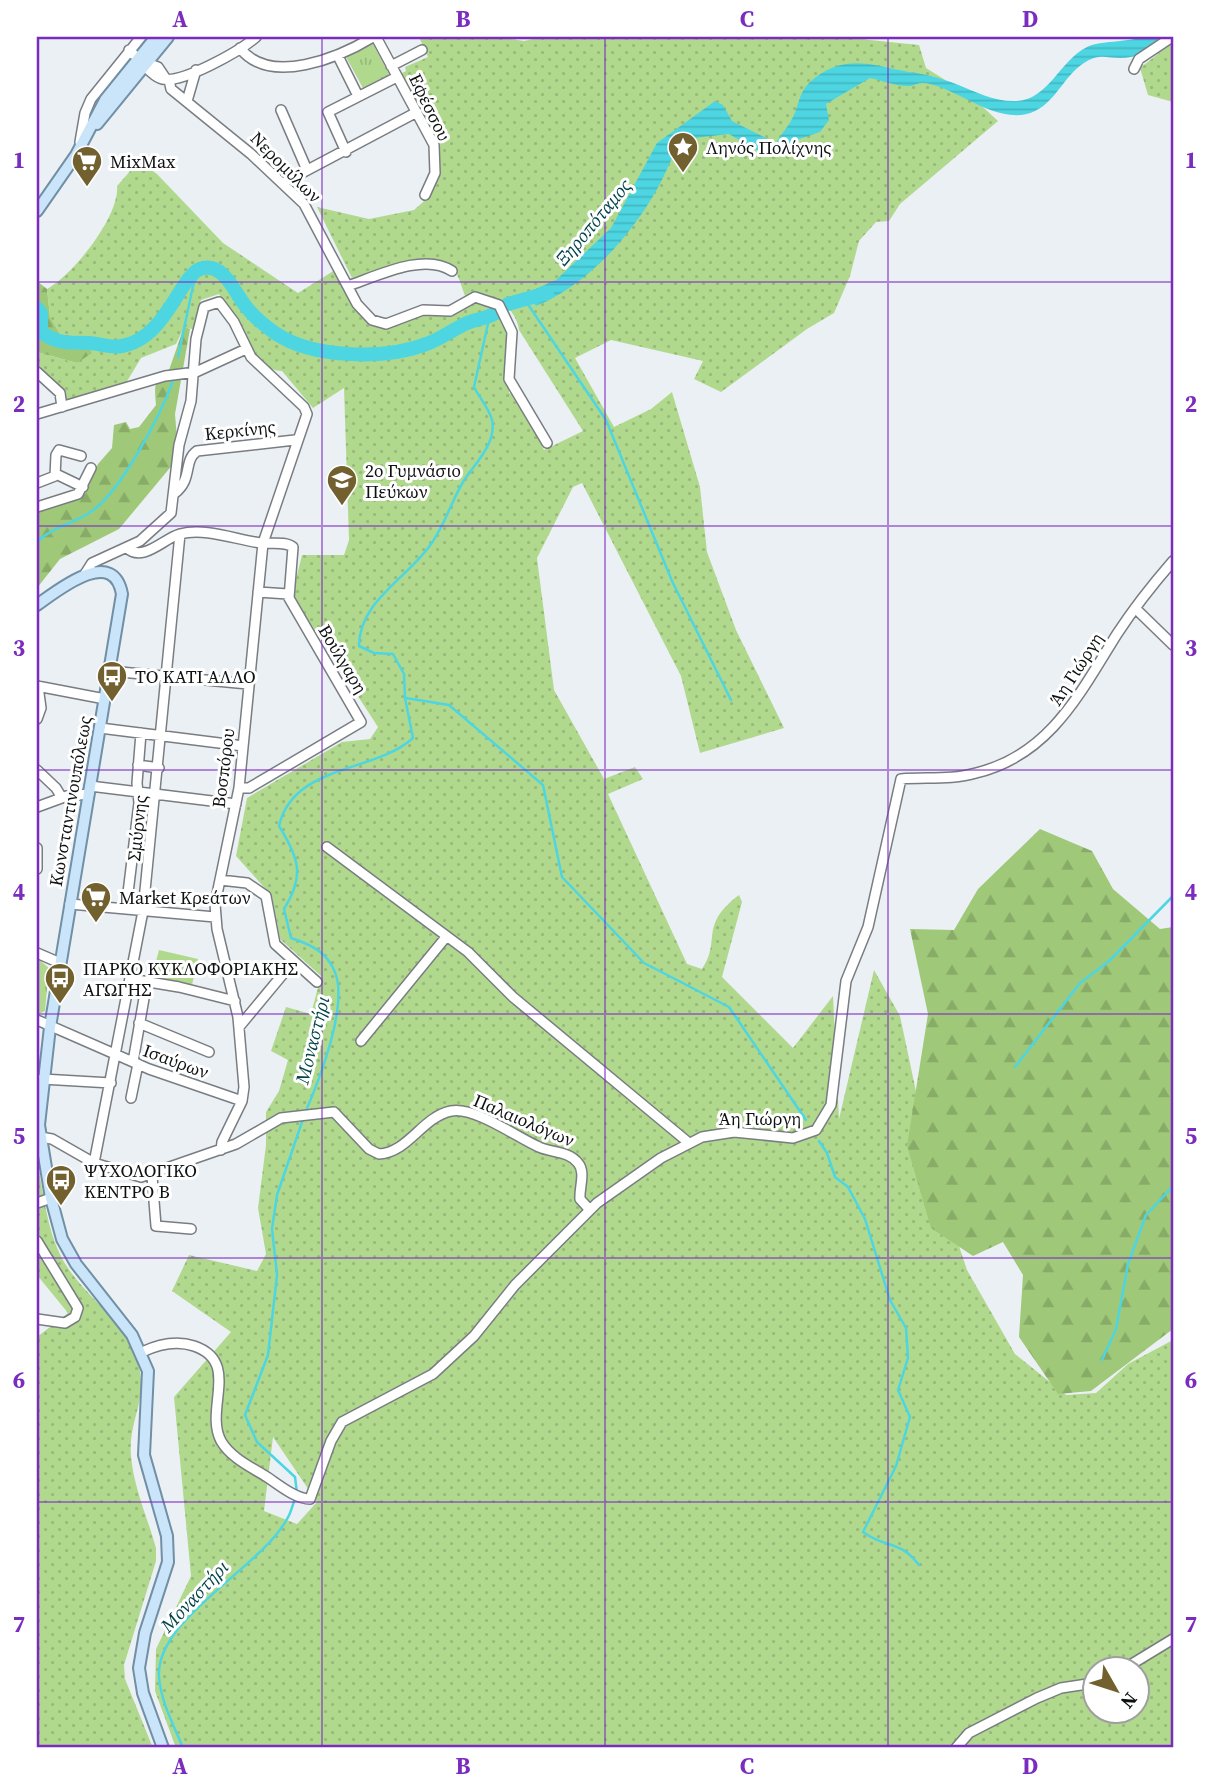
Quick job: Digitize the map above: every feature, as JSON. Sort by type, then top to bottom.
[{"type":"main road","points":[[142,60],[156,37]]},
{"type":"main road","points":[[37,211],[77,152],[105,100],[142,60],[169,37]]},
{"type":"main road","name":"Κωνσταντινουπόλεως","points":[[85,575],[107,573],[121,587],[121,610],[60,963],[42,1079],[38,1125],[59,1230],[72,1259],[127,1328],[142,1352],[149,1384],[144,1455],[168,1548],[161,1589],[145,1633],[139,1668],[143,1693],[163,1748]]},
{"type":"main road","points":[[37,605],[85,575]]},
{"type":"street","points":[[77,152],[85,113],[92,99],[141,37]]},
{"type":"street","points":[[167,79],[196,70],[256,37]]},
{"type":"street","points":[[240,48],[250,60],[277,65],[312,64],[338,56],[374,37]]},
{"type":"street","name":"Εφέσσου","points":[[374,37],[432,139],[436,155],[435,173],[425,195]]},
{"type":"street","points":[[1134,69],[1139,59],[1172,37]]},
{"type":"street","name":"Νερομύλων","points":[[130,50],[142,60],[158,67],[170,88],[284,183],[312,215],[355,299],[366,314],[382,324],[423,310],[450,311],[475,298],[499,305],[512,332],[509,380],[547,443]]},
{"type":"street","points":[[391,66],[422,50]]},
{"type":"street","points":[[338,56],[358,96]]},
{"type":"street","points":[[187,101],[196,70]]},
{"type":"street","points":[[346,152],[328,114],[397,77]]},
{"type":"street","points":[[281,110],[307,170]]},
{"type":"street","points":[[284,183],[417,112]]},
{"type":"street","points":[[348,286],[419,264],[438,263],[452,271]]},
{"type":"street","points":[[37,414],[165,376],[191,373],[246,349],[229,314],[219,302],[212,302],[201,314],[191,373],[192,398],[179,445],[173,507],[166,520],[145,538],[92,563],[85,575]]},
{"type":"street","name":"Βοσπόρου","points":[[242,1101],[244,1087],[239,1027],[215,917],[239,788],[263,543],[307,415],[306,409],[253,360],[246,349]]},
{"type":"street","points":[[37,372],[61,393],[62,407]]},
{"type":"street","name":"Κερκίνης","points":[[175,493],[186,483],[190,458],[197,451],[297,440]]},
{"type":"street","points":[[56,474],[56,454],[59,450],[81,456]]},
{"type":"street","points":[[38,504],[75,496],[83,487],[91,468]]},
{"type":"street","points":[[37,483],[56,474]]},
{"type":"street","points":[[56,474],[83,487]]},
{"type":"street","points":[[127,548],[141,553],[180,534],[201,533],[263,543],[289,544],[293,547],[288,594],[258,592]]},
{"type":"street","name":"Σμύρνης","points":[[94,1163],[118,1055],[143,911],[180,534]]},
{"type":"street","name":"Άη Γιώργη","points":[[142,1352],[168,1343],[184,1343],[209,1354],[217,1363],[221,1377],[216,1413],[221,1440],[232,1455],[284,1488],[304,1499],[310,1499],[331,1441],[342,1423],[437,1371],[474,1336],[511,1290],[549,1254],[589,1209],[689,1143],[724,1132],[800,1137],[821,1125],[831,1105],[846,981],[868,927],[901,779],[956,778],[979,773],[1012,760],[1045,738],[1068,714],[1135,608],[1173,561]]},
{"type":"street","name":"Βούλγαρη","points":[[239,788],[249,788],[361,722],[288,594]]},
{"type":"street","points":[[1135,608],[1173,645]]},
{"type":"street","points":[[110,671],[248,684]]},
{"type":"street","points":[[37,719],[41,710],[37,686],[105,699]]},
{"type":"street","points":[[100,728],[243,746]]},
{"type":"street","points":[[126,909],[135,832],[141,733]]},
{"type":"street","points":[[138,765],[159,768]]},
{"type":"street","points":[[37,770],[62,797]]},
{"type":"street","points":[[37,807],[90,790],[137,792],[236,804]]},
{"type":"street","points":[[135,832],[152,834]]},
{"type":"street","points":[[327,846],[468,952],[513,996],[689,1143]]},
{"type":"street","points":[[37,848],[37,869]]},
{"type":"street","points":[[132,866],[148,867]]},
{"type":"street","points":[[220,880],[247,883],[266,896],[272,939],[293,962],[317,982]]},
{"type":"street","points":[[70,904],[215,917]]},
{"type":"street","points":[[361,1041],[446,937]]},
{"type":"street","points":[[37,953],[47,960],[60,963]]},
{"type":"street","points":[[239,1027],[293,962]]},
{"type":"street","points":[[131,979],[235,1001]]},
{"type":"street","points":[[131,1098],[139,1023],[147,981]]},
{"type":"street","name":"Ισαύρων","points":[[37,1020],[135,1063],[242,1101]]},
{"type":"street","points":[[139,1023],[209,1052]]},
{"type":"street","points":[[42,1079],[111,1083]]},
{"type":"street","points":[[221,1150],[242,1101]]},
{"type":"street","name":"Παλαιολόγων","points":[[39,1140],[52,1139],[94,1163],[136,1177],[152,1176],[221,1150],[281,1118],[331,1111],[339,1115],[373,1152],[386,1153],[401,1146],[439,1115],[463,1111],[539,1147],[566,1154],[576,1160],[581,1171],[580,1199],[589,1209]]},
{"type":"street","points":[[152,1176],[156,1226],[191,1229]]},
{"type":"street","points":[[37,1203],[51,1198]]},
{"type":"street","points":[[37,1241],[78,1308],[75,1317],[65,1323],[37,1319]]},
{"type":"street","points":[[1145,1656],[1173,1639]]},
{"type":"street","points":[[956,1748],[969,1733],[1037,1698],[1061,1688],[1080,1685]]},
{"type":"green space","points":[[419,37],[499,37],[524,41],[541,37],[841,37],[919,45],[926,68],[971,96],[998,121],[900,204],[889,221],[876,222],[859,241],[850,276],[834,313],[807,329],[721,392],[694,379],[703,361],[611,340],[575,358],[614,427],[651,409],[672,392],[700,487],[707,552],[736,630],[784,728],[700,753],[681,676],[582,483],[573,487],[537,558],[554,690],[604,779],[635,767],[643,779],[608,794],[687,964],[702,969],[708,959],[719,916],[739,895],[742,902],[722,977],[793,1048],[833,996],[839,1119],[874,970],[900,1016],[931,1162],[967,1270],[1015,1354],[1066,1395],[1096,1393],[1128,1364],[1173,1340],[1173,1748],[176,1748],[155,1691],[156,1649],[191,1576],[174,1397],[231,1332],[172,1291],[189,1255],[257,1271],[266,1254],[258,1208],[266,1145],[266,1112],[279,1091],[288,1060],[271,1051],[286,1007],[311,1014],[321,976],[280,939],[272,896],[236,856],[247,798],[342,742],[370,739],[378,727],[292,595],[302,555],[344,555],[349,540],[344,388],[313,408],[282,371],[266,366],[256,355],[243,327],[219,294],[201,300],[193,329],[184,328],[176,344],[141,358],[126,383],[66,401],[64,393],[37,368],[37,352],[77,363],[83,337],[60,334],[50,317],[47,289],[58,282],[93,244],[111,213],[117,186],[139,161],[157,174],[223,243],[298,293],[335,270],[359,313],[375,325],[427,313],[449,314],[475,301],[499,307],[509,329],[509,393],[516,395],[544,450],[583,431],[507,307],[491,297],[474,294],[465,296],[454,270],[445,263],[433,260],[405,262],[352,278],[317,207],[369,219],[414,210],[431,195],[440,164],[438,144],[400,74],[406,71],[405,67],[428,57]],"holes":[[[273,1437],[317,1502],[297,1524],[264,1511]]]},
{"type":"green space","points":[[1173,42],[1173,102],[1148,95],[1140,68]]},
{"type":"green space","points":[[373,44],[390,76],[364,90],[346,57]]},
{"type":"green space","points":[[37,281],[47,289],[50,317],[60,334],[83,337],[92,353],[77,363],[37,352]]},
{"type":"green space","points":[[184,327],[190,329],[175,414],[177,439],[174,463],[119,529],[60,559],[37,588],[37,513],[41,508],[85,494],[98,464],[112,448],[114,425],[126,422],[130,429],[139,427],[156,405],[157,382],[168,373]]},
{"type":"green space","points":[[1040,829],[1092,851],[1113,889],[1160,929],[1173,927],[1173,1329],[1091,1391],[1058,1394],[1019,1337],[1023,1275],[1003,1242],[973,1256],[931,1228],[907,1146],[928,1014],[910,929],[954,930],[978,889]]},
{"type":"green space","points":[[159,950],[198,959],[192,985],[152,976]]},
{"type":"green space","points":[[37,958],[49,968],[45,1011],[37,1015]]},
{"type":"green space","points":[[39,1171],[56,1246],[76,1279],[123,1332],[136,1356],[140,1371],[140,1396],[131,1442],[132,1467],[156,1548],[156,1561],[124,1665],[125,1679],[153,1748],[37,1748],[37,1337],[68,1313],[37,1275]]},
{"type":"water","points":[[1144,37],[1163,40],[1149,51],[1138,55],[1089,60],[1074,71],[1043,106],[1021,115],[991,110],[934,85],[922,83],[902,86],[870,78],[826,104],[829,120],[820,132],[794,141],[779,154],[767,156],[729,134],[685,139],[645,209],[620,243],[605,258],[572,286],[536,306],[526,293],[556,280],[611,228],[657,143],[715,101],[723,105],[732,121],[776,143],[809,83],[834,67],[858,63],[882,66],[939,78],[993,98],[1017,101],[1038,94],[1069,61],[1087,47]]},
{"type":"waterway","points":[[178,357],[193,286],[200,268]]},
{"type":"waterway","name":"Ξηροπόταμος","points":[[37,308],[41,313],[41,332],[53,339],[122,346],[138,341],[151,331],[195,272],[210,268],[223,274],[250,312],[275,333],[309,348],[350,354],[412,349],[500,310]]},
{"type":"waterway","name":"Ξηροπόταμος","points":[[508,304],[547,293]]},
{"type":"waterway","points":[[525,300],[606,420],[672,581],[731,700]]},
{"type":"waterway","name":"Μοναστήρι","points":[[305,1113],[331,1042],[336,1021],[338,984],[331,963],[322,953],[291,938],[284,909],[295,887],[297,867],[291,848],[279,826],[287,806],[300,791],[318,780],[378,758],[413,738],[405,698],[404,674],[393,654],[374,653],[359,646],[361,630],[376,603],[431,544],[463,482],[488,445],[493,429],[492,420],[474,387],[489,319]]},
{"type":"waterway","points":[[37,542],[89,513],[113,489],[138,453],[173,381]]},
{"type":"waterway","points":[[406,698],[449,705],[543,785],[562,877],[644,963],[729,1007],[806,1120]]},
{"type":"waterway","points":[[1015,1067],[1080,983],[1109,961],[1173,896]]},
{"type":"waterway","name":"Μοναστήρι","points":[[297,1493],[295,1477],[257,1442],[245,1415],[268,1355],[277,1275],[272,1229],[277,1195],[303,1119]]},
{"type":"waterway","points":[[819,1141],[827,1153],[835,1177],[848,1187],[865,1219],[890,1300],[906,1328],[908,1358],[898,1390],[910,1417],[896,1466],[863,1532],[905,1551],[919,1565]]},
{"type":"waterway","points":[[1102,1360],[1116,1329],[1128,1264],[1146,1215],[1173,1186]]},
{"type":"waterway","name":"Μοναστήρι","points":[[183,1748],[162,1696],[159,1677],[162,1656],[191,1614],[274,1537],[288,1517],[295,1499]]},
{"type":"place","name":"Ληνός Πολίχνης","points":[[683,174]]},
{"type":"place","name":"MixMax","points":[[87,188]]},
{"type":"place","name":"2ο Γυμνάσιο Πεύκων","points":[[342,507]]},
{"type":"place","name":"ΤΟ ΚΑΤΙ ΑΛΛΟ","points":[[112,703]]},
{"type":"place","name":"Market Κρεάτων","points":[[96,924]]},
{"type":"place","name":"ΠΑΡΚΟ ΚΥΚΛΟΦΟΡΙΑΚΗΣ ΑΓΩΓΗΣ","points":[[60,1005]]},
{"type":"place","name":"ΨΥΧΟΛΟΓΙΚΟ ΚΕΝΤΡΟ B","points":[[61,1207]]}]
